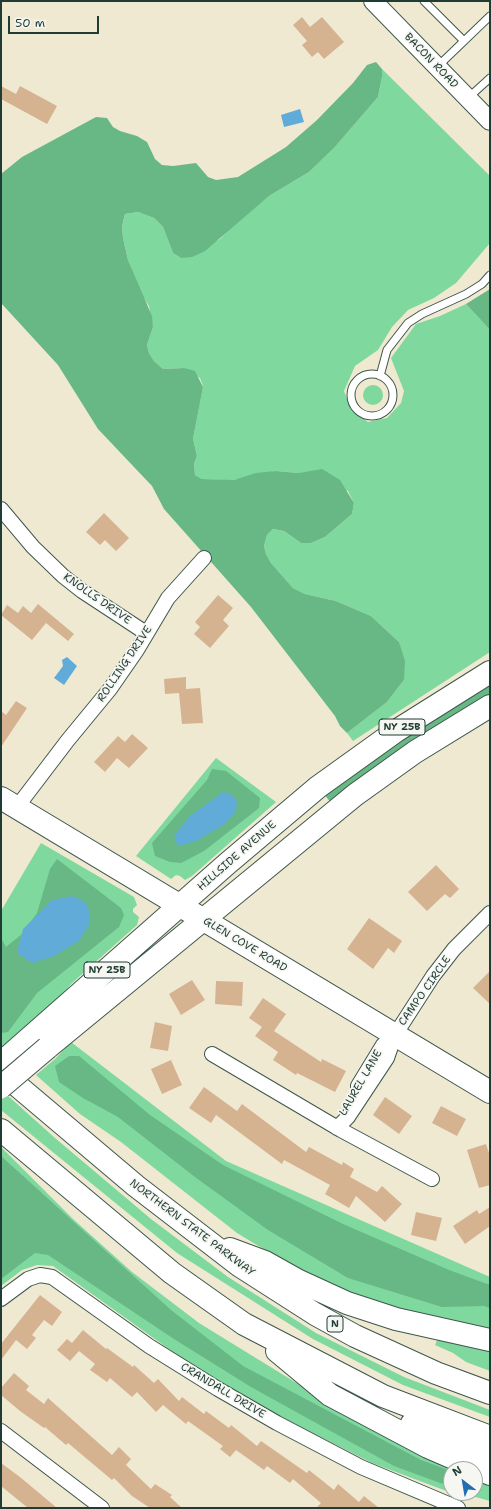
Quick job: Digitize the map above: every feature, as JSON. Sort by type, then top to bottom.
[{"type":"main road","name":"HILLSIDE AVENUE","points":[[1,1087],[41,1042],[180,906],[286,813],[337,772],[417,717],[490,672]]},
{"type":"main road","name":"HILLSIDE AVENUE","points":[[1,1064],[41,1042],[204,921],[370,784],[415,752],[490,706]]},
{"type":"main road","name":"GLEN COVE ROAD","points":[[9,803],[490,1092]]},
{"type":"main road","name":"NORTHERN STATE PARKWAY","points":[[1,1072],[136,1186],[203,1239],[278,1291],[355,1336],[436,1373],[490,1394]]},
{"type":"main road","points":[[1,1130],[172,1272],[244,1324],[344,1390],[415,1425],[490,1454]]},
{"type":"main road","points":[[203,1239],[265,1262],[304,1284],[352,1305],[396,1319],[490,1340]]},
{"type":"main road","points":[[244,1324],[383,1396],[490,1437]]},
{"type":"main road","points":[[244,1324],[330,1395],[428,1447],[490,1474]]},
{"type":"street","name":"BACON ROAD","points":[[373,1],[490,121]]},
{"type":"street","name":"KNOLLS DRIVE","points":[[1,509],[33,547],[63,576],[82,591],[146,633]]},
{"type":"street","name":"ROLLING DRIVE","points":[[9,803],[68,740],[110,689],[176,587],[204,558]]},
{"type":"street","name":"CAMPO CIRCLE","points":[[395,1035],[433,976],[454,949],[490,913]]},
{"type":"street","name":"LAUREL LANE","points":[[337,1128],[343,1111],[383,1045],[395,1035]]},
{"type":"street","name":"LAUREL LANE","points":[[212,1054],[337,1128],[432,1179]]},
{"type":"street","name":"CRANDALL DRIVE","points":[[1,1299],[28,1279],[40,1275],[52,1277],[149,1346],[218,1389],[277,1423],[361,1467],[458,1508]]},
{"type":"street","points":[[1,1431],[102,1508]]},
{"type":"lane","points":[[424,1],[464,41]]},
{"type":"lane","points":[[437,67],[490,16]]},
{"type":"lane","points":[[468,98],[490,78]]},
{"type":"lane","points":[[380,376],[387,350],[408,323],[422,314],[466,294],[482,284],[490,275]]},
{"type":"lane","points":[[367,375],[380,376],[390,385],[393,398],[390,405],[382,413],[377,415],[365,414],[355,407],[352,401],[353,388],[356,382],[367,375]]},
{"type":"green space","points":[[376,62],[382,69],[378,97],[334,148],[309,172],[269,196],[205,251],[192,257],[181,258],[173,253],[163,227],[154,218],[138,212],[125,214],[122,226],[128,260],[152,316],[153,327],[147,345],[149,353],[154,361],[163,369],[184,368],[195,371],[203,387],[193,439],[197,456],[194,464],[195,475],[202,479],[234,480],[256,473],[276,471],[299,473],[322,469],[340,480],[354,503],[352,514],[325,537],[311,543],[301,543],[284,531],[273,529],[267,535],[264,546],[271,563],[293,588],[305,594],[336,601],[371,616],[399,642],[405,661],[404,680],[387,702],[347,733],[340,726],[335,716],[251,607],[164,509],[152,486],[98,429],[58,365],[1,303],[1,174],[22,157],[96,117],[107,118],[113,127],[120,131],[137,136],[147,142],[155,159],[162,165],[173,166],[196,163],[208,177],[216,180],[238,177],[286,147],[317,120],[353,83],[367,65]]},
{"type":"green space","points":[[382,69],[490,176],[490,243],[456,283],[434,298],[408,310],[392,327],[378,350],[355,366],[344,391],[351,409],[368,422],[387,418],[401,403],[404,391],[391,358],[416,324],[440,316],[466,304],[490,330],[490,652],[353,741],[347,733],[387,702],[404,680],[399,642],[371,616],[336,601],[305,594],[293,588],[271,563],[264,546],[267,535],[273,529],[284,531],[301,543],[311,543],[325,537],[352,514],[354,503],[348,491],[299,473],[276,471],[234,480],[202,479],[195,475],[194,464],[197,456],[193,439],[203,386],[200,378],[184,368],[163,369],[154,361],[149,353],[147,345],[153,327],[149,306],[142,295],[128,260],[122,226],[125,214],[138,212],[154,218],[163,227],[173,253],[181,258],[220,239],[233,225],[269,196],[309,172],[334,148],[378,97]]},
{"type":"green space","points":[[490,289],[490,330],[466,304]]},
{"type":"green space","points":[[373,385],[380,388],[383,395],[380,402],[373,405],[366,402],[363,395],[366,388]]},
{"type":"green space","points":[[490,672],[490,706],[337,810],[318,787]]},
{"type":"green space","points":[[216,758],[276,802],[192,876],[185,880],[176,875],[171,879],[136,856]]},
{"type":"green space","points":[[212,769],[226,771],[260,798],[259,808],[204,851],[181,863],[170,862],[155,856],[152,843],[207,780]]},
{"type":"green space","points":[[41,843],[134,897],[137,905],[133,909],[133,912],[139,917],[137,925],[71,984],[46,1013],[1,1048],[1,911]]},
{"type":"green space","points":[[57,859],[121,908],[124,915],[119,927],[37,993],[8,1032],[1,1033],[1,938],[6,947],[22,934],[37,913],[50,869]]},
{"type":"green space","points":[[71,1042],[226,1161],[490,1277],[490,1329],[380,1304],[322,1281],[288,1264],[237,1233],[121,1142],[80,1114],[36,1075],[55,1059]]},
{"type":"green space","points":[[69,1056],[79,1056],[150,1115],[223,1165],[343,1224],[449,1270],[490,1285],[490,1308],[484,1306],[442,1307],[348,1278],[268,1230],[195,1177],[118,1117],[83,1098],[59,1082],[55,1066]]},
{"type":"green space","points":[[7,1095],[55,1138],[151,1219],[228,1277],[316,1333],[404,1377],[490,1410],[490,1417],[403,1385],[313,1339],[177,1253],[1,1110],[1,1100]]},
{"type":"green space","points":[[1,1147],[73,1219],[132,1272],[199,1323],[329,1403],[443,1465],[443,1490],[372,1463],[291,1422],[205,1375],[53,1266],[37,1265],[22,1270],[1,1286]]},
{"type":"green space","points":[[1,1156],[171,1310],[243,1366],[421,1460],[443,1468],[443,1484],[394,1466],[251,1387],[174,1339],[48,1255],[35,1253],[1,1279]]},
{"type":"green space","points":[[440,1333],[490,1345],[490,1371],[466,1362],[453,1353],[435,1345]]},
{"type":"green space","points":[[483,1479],[490,1482],[490,1501],[483,1499]]},
{"type":"water","points":[[300,109],[304,122],[284,127],[281,115]]},
{"type":"water","points":[[67,657],[77,666],[64,685],[54,678],[63,666],[62,660]]},
{"type":"water","points":[[223,792],[231,794],[237,802],[236,811],[225,824],[196,841],[178,846],[174,836],[190,816]]},
{"type":"water","points":[[73,896],[86,903],[90,912],[90,923],[79,941],[54,956],[32,963],[17,953],[23,929],[52,900]]},
{"type":"building","points":[[302,17],[310,27],[322,17],[344,42],[324,59],[318,52],[312,57],[302,45],[307,41],[293,25]]},
{"type":"building","points":[[1,86],[16,94],[20,86],[57,106],[47,124],[1,99]]},
{"type":"building","points":[[104,513],[129,538],[116,551],[105,540],[100,545],[86,532]]},
{"type":"building","points":[[218,595],[233,608],[223,620],[229,626],[210,648],[194,634],[200,627],[195,622]]},
{"type":"building","points":[[38,604],[74,634],[68,641],[46,623],[32,640],[1,615],[7,605],[18,613],[23,606],[31,613]]},
{"type":"building","points":[[186,677],[186,689],[200,688],[203,723],[182,724],[179,693],[165,694],[164,679]]},
{"type":"building","points":[[16,701],[27,708],[1,747],[1,711],[6,715]]},
{"type":"building","points":[[132,734],[148,748],[129,768],[117,758],[105,772],[94,762],[118,736],[125,742]]},
{"type":"building","points":[[436,865],[459,889],[450,898],[445,894],[427,911],[408,892]]},
{"type":"building","points":[[369,918],[402,941],[394,953],[388,948],[373,969],[347,949]]},
{"type":"building","points":[[490,971],[490,1004],[473,988]]},
{"type":"building","points":[[192,980],[205,1000],[181,1015],[169,994]]},
{"type":"building","points":[[216,981],[243,982],[242,1006],[215,1004]]},
{"type":"building","points":[[263,998],[286,1014],[274,1031],[321,1062],[322,1059],[346,1071],[335,1092],[297,1073],[296,1075],[273,1060],[278,1052],[255,1036],[262,1027],[249,1018]]},
{"type":"building","points":[[155,1022],[172,1026],[168,1051],[150,1048]]},
{"type":"building","points":[[171,1060],[182,1085],[162,1094],[151,1069]]},
{"type":"building","points":[[204,1087],[237,1111],[242,1104],[306,1152],[309,1147],[342,1165],[343,1162],[354,1169],[350,1177],[377,1192],[382,1186],[402,1204],[385,1222],[356,1196],[349,1208],[325,1194],[330,1185],[284,1160],[282,1164],[216,1115],[211,1123],[189,1108]]},
{"type":"building","points":[[385,1097],[412,1116],[399,1134],[373,1115]]},
{"type":"building","points":[[441,1106],[466,1119],[457,1136],[432,1123]]},
{"type":"building","points":[[486,1144],[490,1156],[490,1185],[479,1188],[467,1150]]},
{"type":"building","points":[[490,1207],[490,1226],[465,1244],[453,1226],[477,1210],[479,1214]]},
{"type":"building","points":[[416,1212],[442,1218],[436,1241],[411,1235]]},
{"type":"building","points":[[40,1295],[62,1312],[52,1326],[44,1320],[32,1335],[36,1338],[27,1349],[16,1340],[1,1360],[1,1344]]},
{"type":"building","points":[[83,1330],[106,1349],[107,1348],[133,1367],[134,1365],[154,1383],[158,1379],[179,1401],[182,1397],[204,1414],[206,1411],[229,1428],[231,1425],[257,1446],[261,1441],[307,1473],[309,1470],[334,1490],[338,1484],[359,1502],[364,1496],[379,1508],[316,1508],[321,1503],[293,1479],[290,1483],[267,1466],[264,1470],[236,1450],[230,1457],[220,1449],[223,1446],[188,1421],[186,1424],[163,1405],[156,1412],[137,1392],[132,1397],[110,1378],[107,1382],[90,1370],[95,1364],[79,1351],[70,1361],[57,1350],[67,1339],[72,1343]]},
{"type":"building","points":[[14,1373],[29,1386],[26,1390],[44,1404],[48,1398],[112,1455],[119,1447],[131,1459],[126,1465],[151,1489],[155,1484],[172,1495],[170,1497],[182,1508],[150,1508],[132,1496],[114,1478],[112,1480],[68,1443],[66,1445],[45,1427],[44,1428],[20,1411],[1,1395],[1,1388]]},
{"type":"building","points":[[1,1463],[57,1508],[28,1508],[1,1486]]}]
